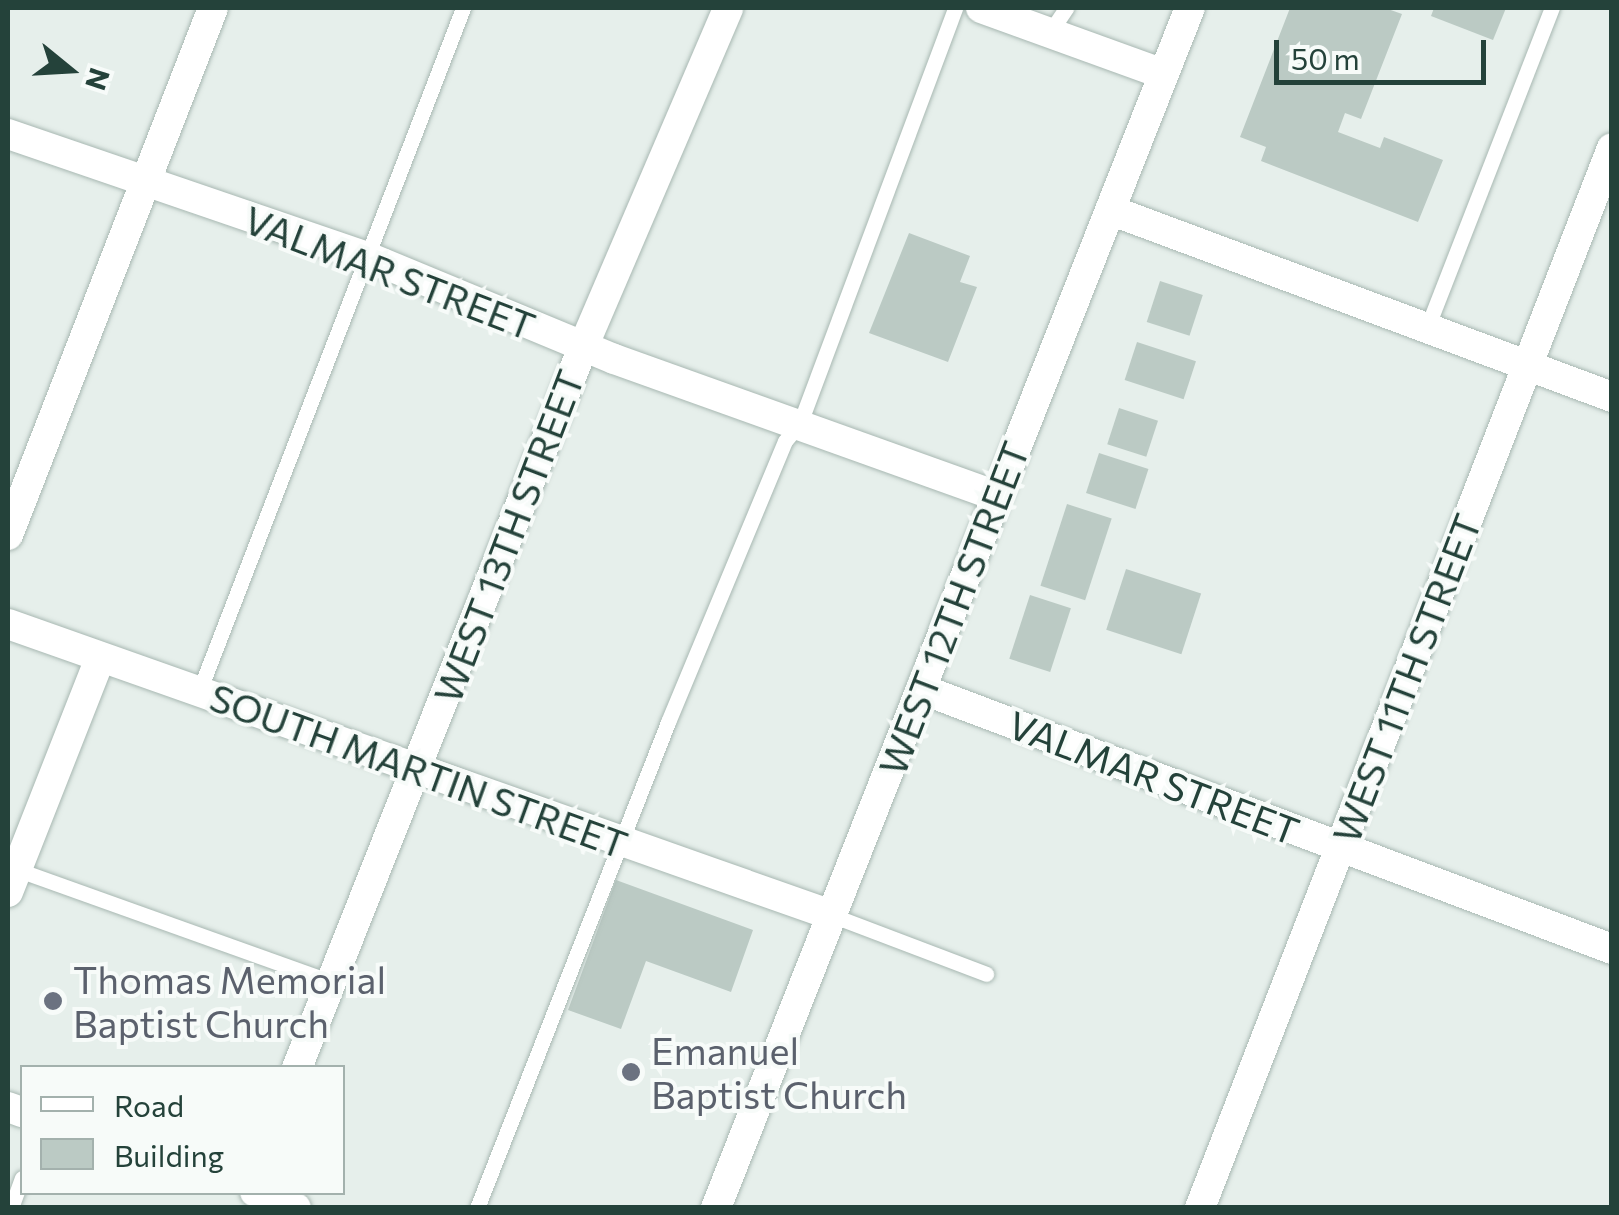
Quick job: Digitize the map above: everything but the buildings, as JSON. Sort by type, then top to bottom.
[{"type":"street","points":[[8,535],[213,8]]},
{"type":"street","name":"WEST 13TH STREET","points":[[298,1065],[582,346],[728,8]]},
{"type":"street","points":[[981,8],[1058,20],[1163,74]]},
{"type":"street","name":"WEST 12TH STREET","points":[[716,1208],[1190,8]]},
{"type":"street","name":"VALMAR STREET","points":[[8,134],[368,257],[582,346],[996,496]]},
{"type":"street","name":"WEST 11TH STREET","points":[[1200,1208],[1612,148]]},
{"type":"street","points":[[1110,210],[1612,396]]},
{"type":"street","name":"SOUTH MARTIN STREET","points":[[8,624],[832,916]]},
{"type":"street","points":[[11,876],[100,658]]},
{"type":"street","name":"VALMAR STREET","points":[[921,689],[1612,949]]},
{"type":"street","points":[[261,1195],[296,1208]]},
{"type":"lane","points":[[200,690],[463,8]]},
{"type":"lane","points":[[477,1208],[785,441],[800,423],[955,8]]},
{"type":"lane","points":[[1427,328],[1552,8]]},
{"type":"lane","points":[[11,876],[330,981]]},
{"type":"lane","points":[[832,916],[986,974]]},
{"type":"lane","points":[[11,1208],[20,1183]]},
{"type":"place","name":"Thomas Memorial Baptist Church","points":[[53,1001]]},
{"type":"place","name":"Emanuel Baptist Church","points":[[631,1072]]}]
